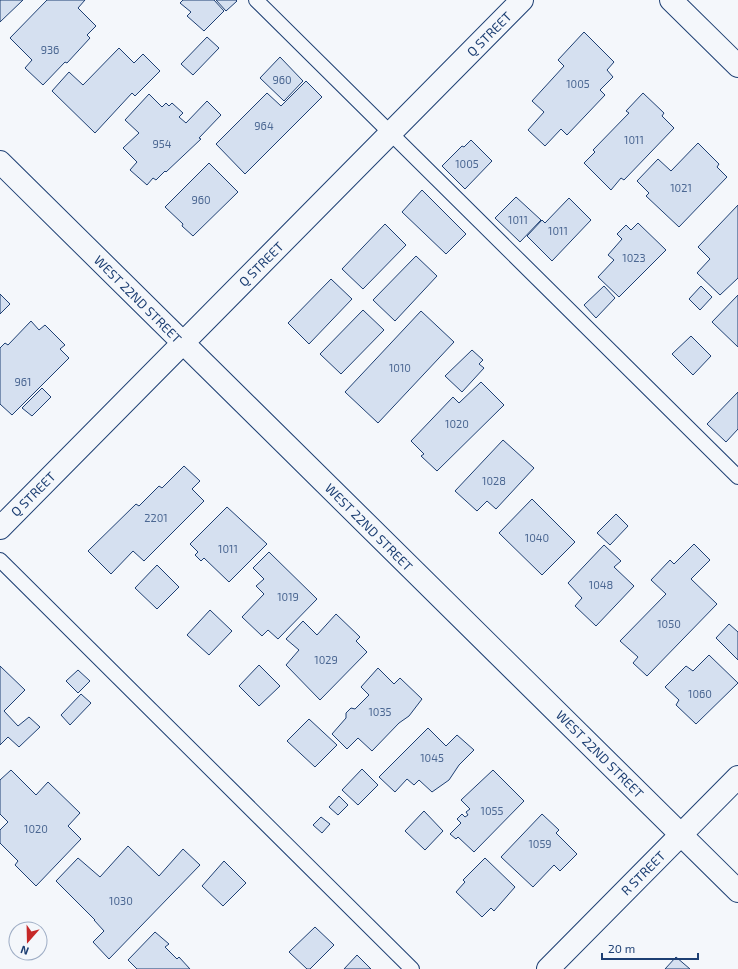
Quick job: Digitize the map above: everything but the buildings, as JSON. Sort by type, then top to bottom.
[{"type":"street","name":"Q STREET","points":[[0,528],[522,0]]},
{"type":"street","points":[[671,0],[738,66]]},
{"type":"street","name":"WEST 22ND STREET","points":[[0,162],[738,891]]},
{"type":"street","name":"R STREET","points":[[548,969],[738,776]]},
{"type":"lane","points":[[256,0],[738,477]]},
{"type":"lane","points":[[0,560],[412,969]]}]
